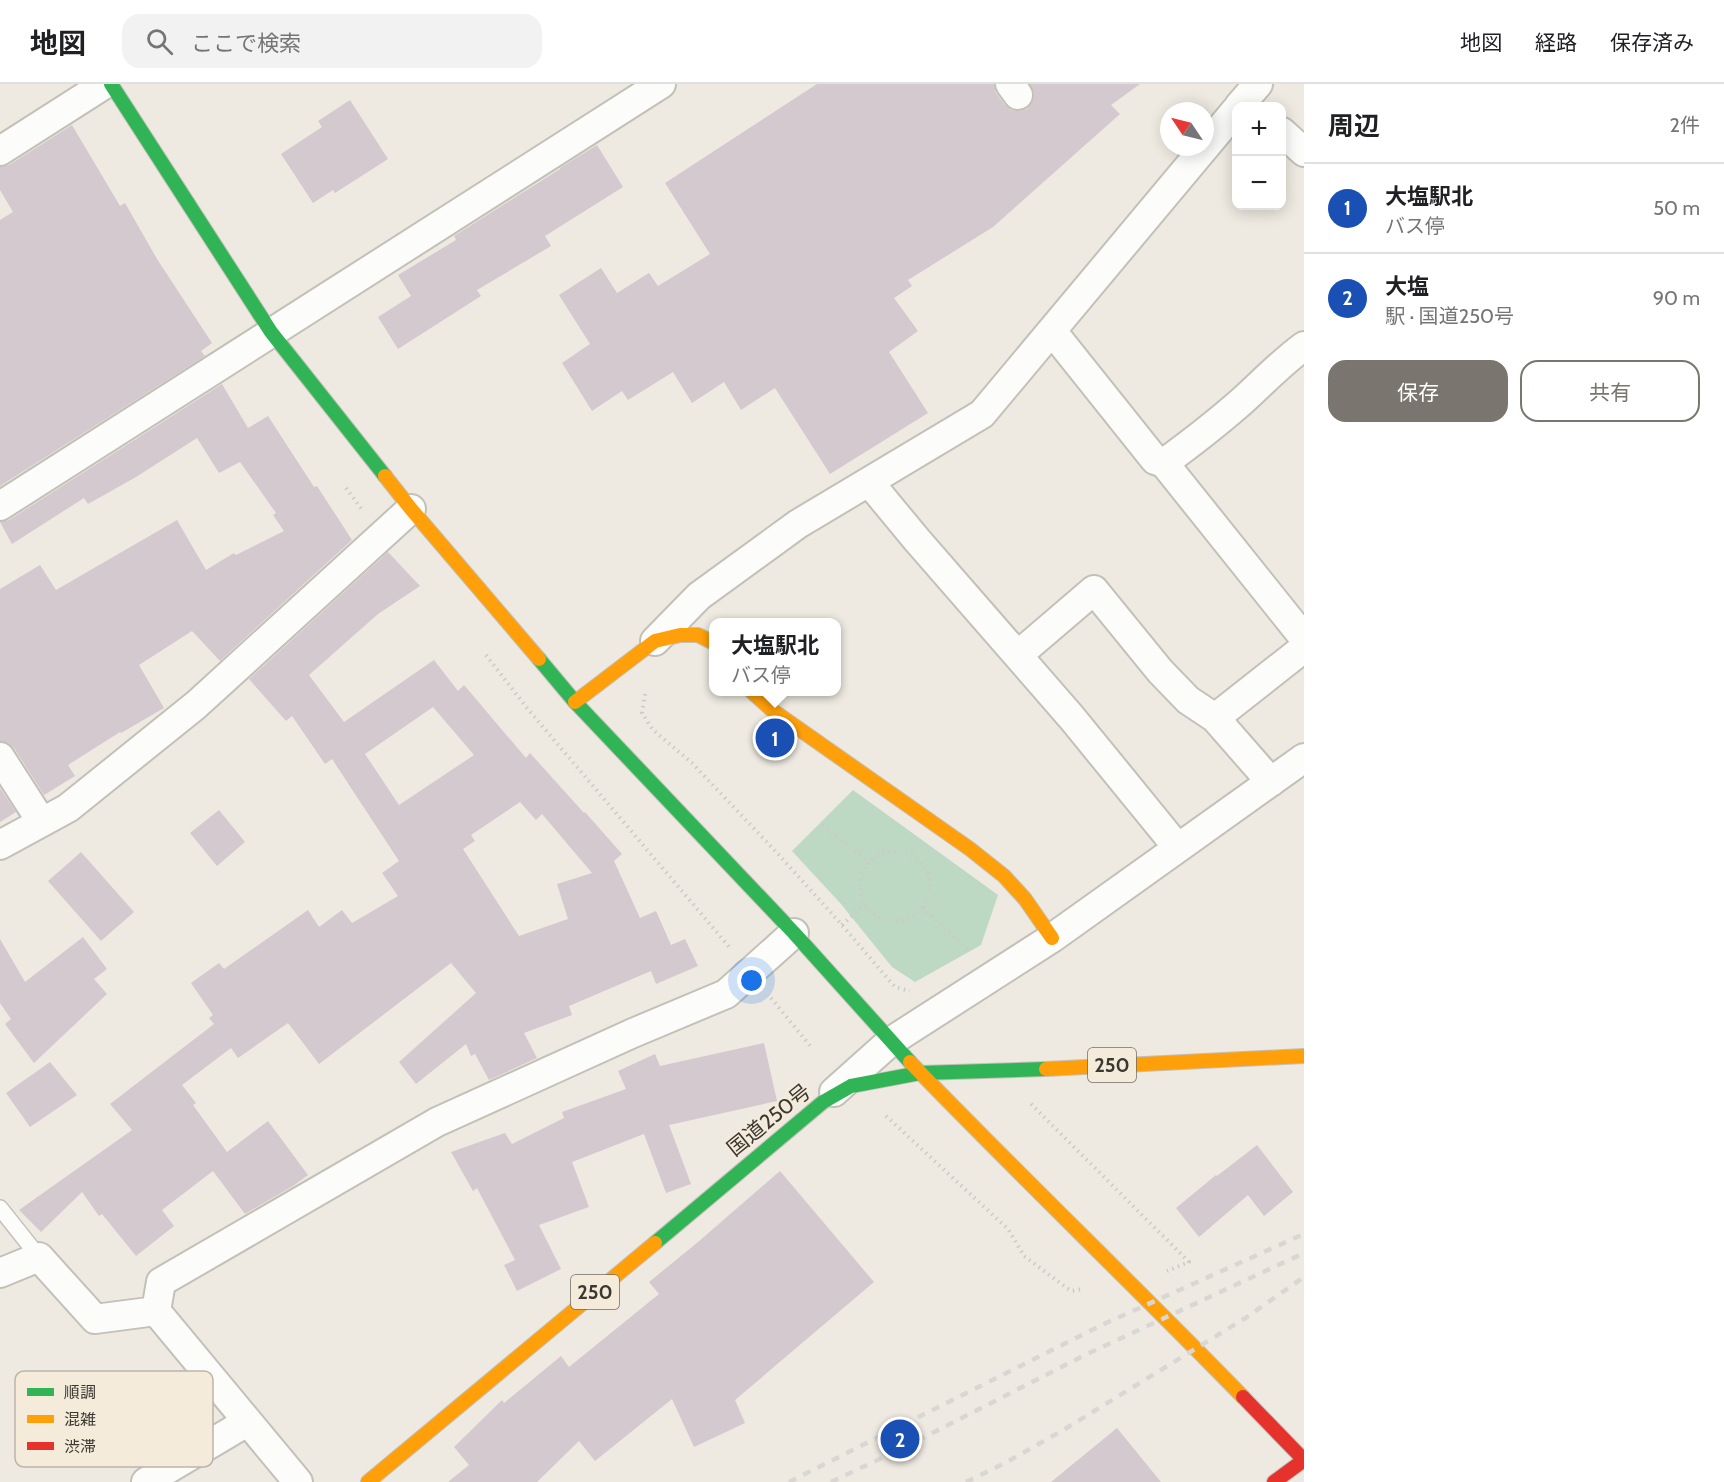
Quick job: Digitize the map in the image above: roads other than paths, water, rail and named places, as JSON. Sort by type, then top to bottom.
[{"type":"main road","points":[[111,84],[271,332],[411,509],[575,702],[794,933],[890,1042],[1118,1273],[1166,1318],[1304,1460],[1274,1482]]},
{"type":"main road","points":[[575,702],[645,648],[680,635],[698,635],[709,640]]},
{"type":"main road","points":[[756,696],[772,710],[961,843],[1004,876],[1025,899],[1052,938]]},
{"type":"main road","name":"国道250号","points":[[368,1482],[823,1102],[851,1086],[920,1072],[1000,1071],[1304,1056]]},
{"type":"street","points":[[0,151],[105,84]]},
{"type":"street","points":[[0,506],[661,84]]},
{"type":"street","points":[[645,648],[699,596],[798,524],[982,414],[1246,101]]},
{"type":"street","points":[[1286,136],[1304,152]]},
{"type":"street","points":[[1052,331],[1155,460],[1164,463],[1304,638]]},
{"type":"street","points":[[1164,463],[1240,403],[1285,360],[1304,346]]},
{"type":"street","points":[[869,482],[1018,655],[1178,848]]},
{"type":"street","points":[[0,845],[68,808],[196,705],[411,509]]},
{"type":"street","points":[[1018,655],[1094,590],[1160,671],[1188,700],[1215,718],[1271,782]]},
{"type":"street","points":[[1215,718],[1304,648]]},
{"type":"street","points":[[0,757],[42,821]]},
{"type":"street","points":[[823,1102],[890,1042],[1052,938],[1304,758]]},
{"type":"street","points":[[205,1371],[156,1311],[161,1282],[437,1122],[633,1033],[726,994],[794,933]]},
{"type":"street","points":[[0,1273],[39,1257],[95,1319],[156,1311]]},
{"type":"street","points":[[213,1381],[298,1482]]},
{"type":"street","points":[[213,1442],[247,1422]]},
{"type":"street","points":[[146,1482],[171,1467]]},
{"type":"lane","points":[[0,1208],[39,1257]]},
{"type":"railway","points":[[789,1482],[1106,1323],[1304,1234]]},
{"type":"railway","points":[[831,1482],[1085,1355],[1304,1253]]},
{"type":"railway","points":[[966,1482],[1065,1429],[1247,1317],[1304,1277]]},
{"type":"place","name":"大塩駅北","points":[[775,738]]},
{"type":"place","name":"大塩","points":[[900,1439]]}]
